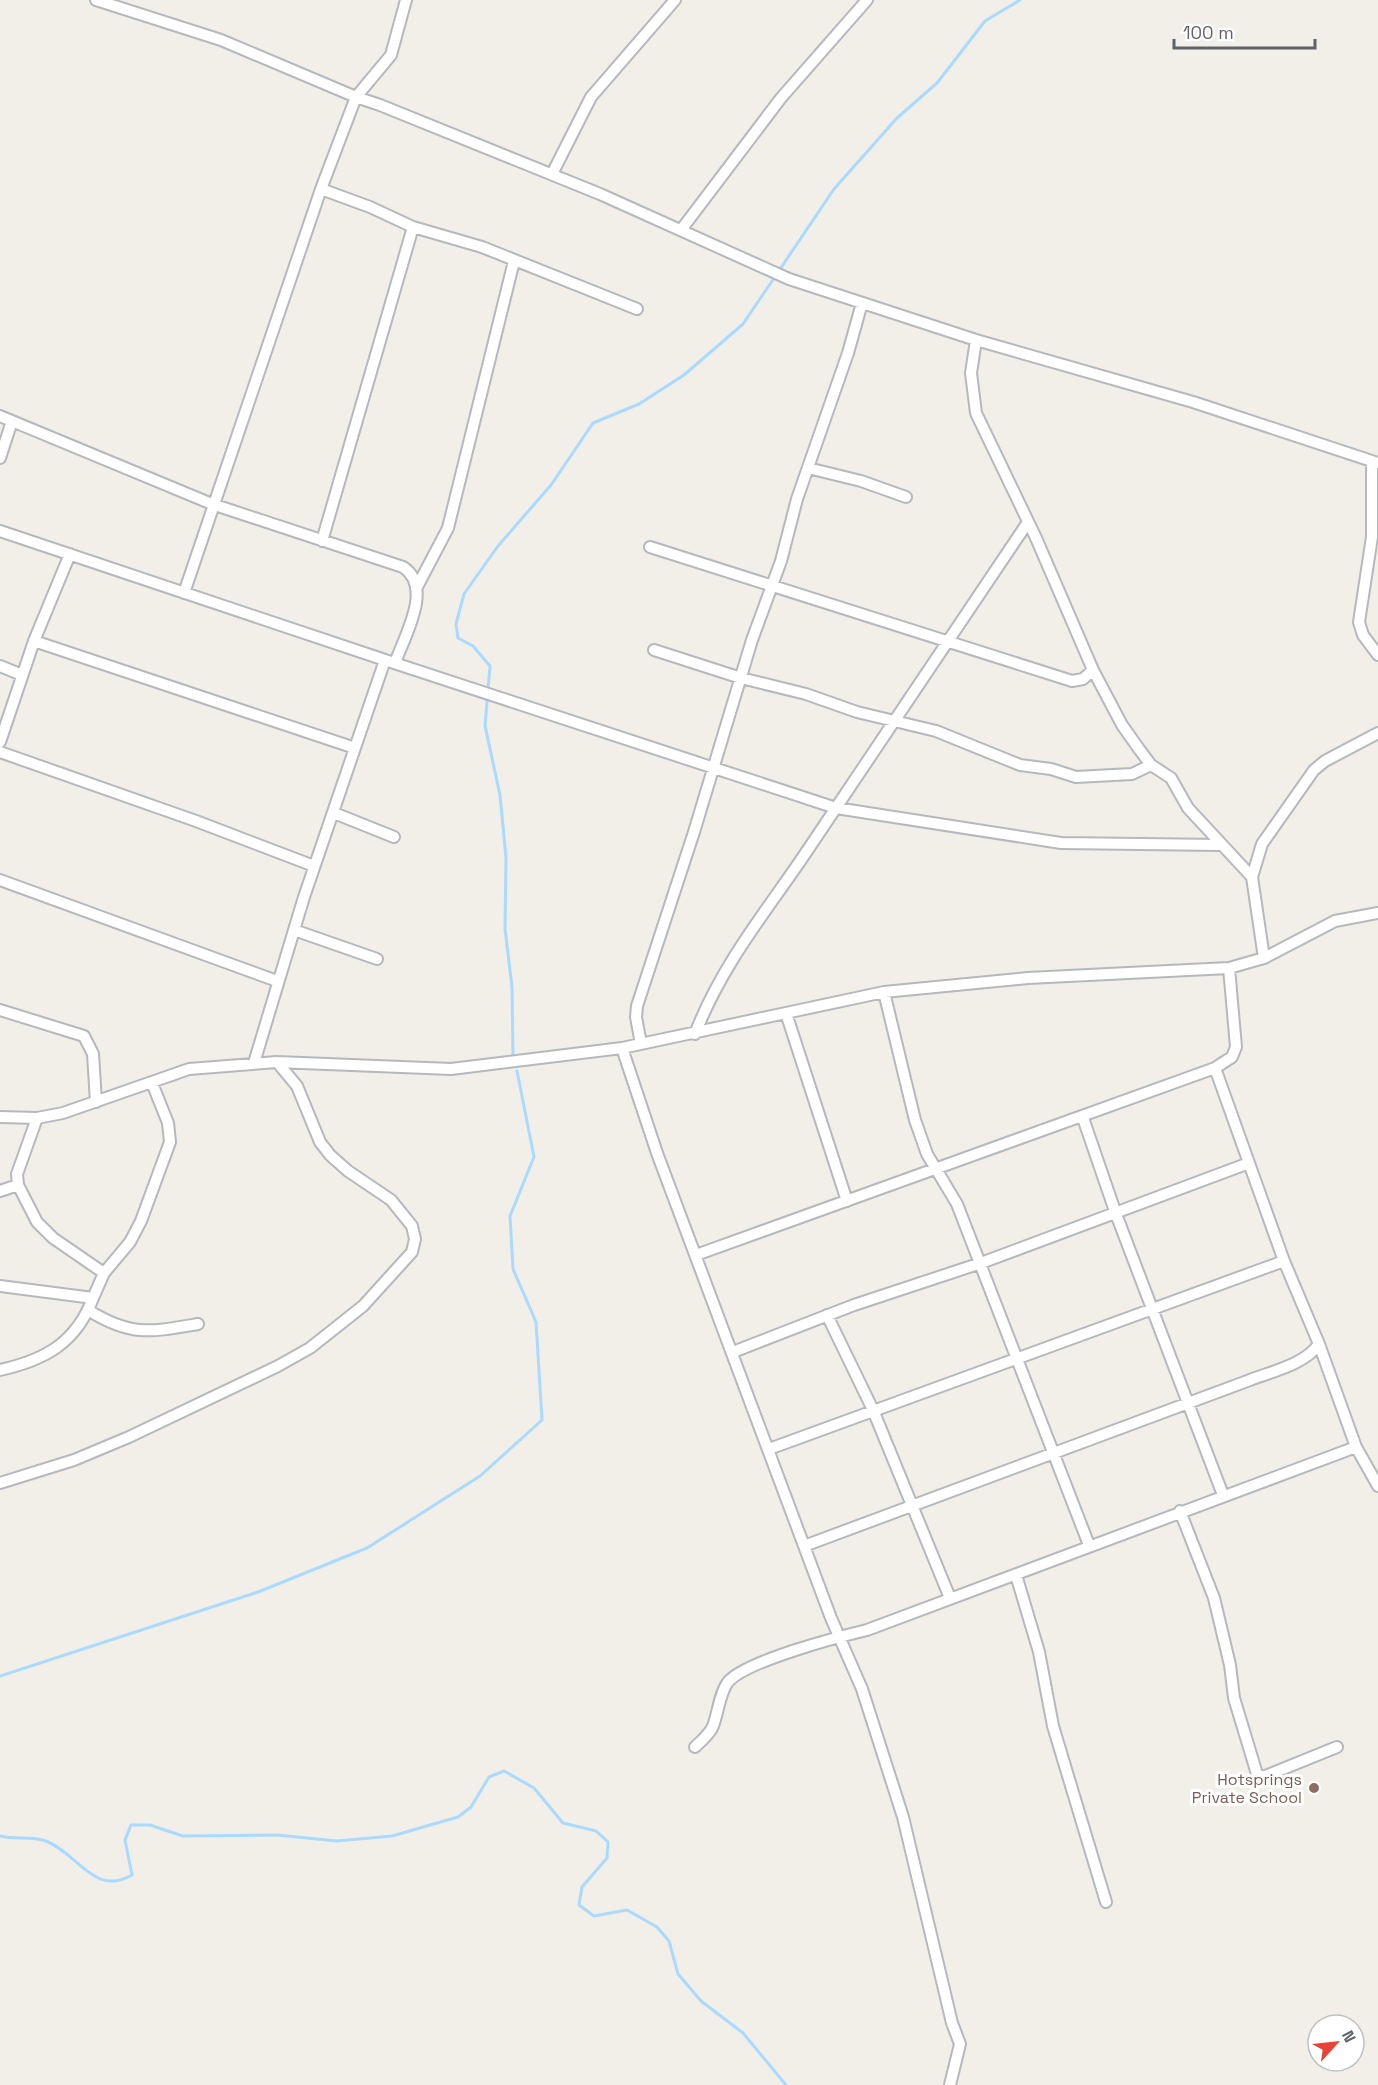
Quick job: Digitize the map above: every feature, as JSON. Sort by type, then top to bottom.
[{"type":"street","points":[[96,0],[221,40],[356,97],[552,174],[789,279],[976,340],[1193,402],[1375,462],[1372,537],[1359,622],[1363,635],[1378,655]]},
{"type":"street","points":[[184,593],[212,504],[321,189],[356,97],[391,55],[406,0]]},
{"type":"street","points":[[552,174],[591,97],[675,0]]},
{"type":"street","points":[[681,230],[781,98],[867,0]]},
{"type":"street","points":[[321,189],[370,207],[413,228],[482,247],[637,309]]},
{"type":"street","points":[[322,541],[413,228]]},
{"type":"street","points":[[417,587],[447,528],[450,508],[467,457],[514,261]]},
{"type":"street","points":[[641,1044],[636,1017],[637,1006],[808,468],[848,353],[862,303]]},
{"type":"street","points":[[976,340],[971,373],[976,413],[1028,522],[1093,670],[1122,725],[1151,765],[1171,778],[1188,808],[1252,877]]},
{"type":"street","points":[[0,416],[212,504],[403,567],[411,573],[417,587],[418,598],[356,748],[314,866],[254,1063]]},
{"type":"street","points":[[0,458],[12,421]]},
{"type":"street","points":[[808,468],[861,481],[906,497]]},
{"type":"street","points":[[695,1034],[709,998],[736,950],[836,808],[1028,522]]},
{"type":"street","points":[[0,531],[836,808],[1061,843],[1220,844]]},
{"type":"street","points":[[650,547],[1072,681],[1083,679],[1093,670]]},
{"type":"street","points":[[0,742],[34,641],[70,554]]},
{"type":"street","points":[[34,641],[356,748]]},
{"type":"street","points":[[654,650],[741,678],[806,694],[857,712],[936,731],[1020,765],[1051,769],[1076,777],[1132,774],[1151,765]]},
{"type":"street","points":[[0,666],[22,675]]},
{"type":"street","points":[[1264,958],[1252,877],[1262,844],[1314,770],[1324,761],[1378,733]]},
{"type":"street","points":[[0,752],[314,866]]},
{"type":"street","points":[[334,813],[394,837]]},
{"type":"street","points":[[0,880],[278,981]]},
{"type":"street","points":[[0,1117],[37,1118],[96,1102],[189,1069],[277,1062],[451,1070],[622,1048],[884,992],[1028,978],[1229,968],[1264,958],[1335,921],[1378,913]]},
{"type":"street","points":[[294,930],[377,959]]},
{"type":"street","points":[[696,1255],[1083,1118],[1215,1068],[1232,1057],[1236,1047],[1229,968]]},
{"type":"street","points":[[884,992],[915,1120],[927,1154],[957,1204],[1089,1545]]},
{"type":"street","points":[[0,1010],[84,1036],[93,1054],[96,1102]]},
{"type":"street","points":[[786,1013],[847,1201]]},
{"type":"street","points":[[622,1048],[657,1153],[804,1546],[838,1636],[862,1689],[903,1817],[952,2023],[960,2044],[950,2085]]},
{"type":"street","points":[[0,1483],[75,1460],[129,1437],[278,1366],[310,1347],[363,1306],[412,1252],[416,1239],[412,1226],[391,1200],[330,1155],[320,1142],[297,1086],[277,1062]]},
{"type":"street","points":[[1215,1068],[1284,1261],[1319,1344],[1356,1447],[1378,1486]]},
{"type":"street","points":[[0,1370],[34,1362],[70,1337],[83,1323],[104,1273],[130,1242],[170,1142],[168,1123],[152,1083]]},
{"type":"street","points":[[37,1118],[17,1174],[18,1185],[37,1222],[54,1238],[104,1273]]},
{"type":"street","points":[[1083,1118],[1152,1311],[1223,1495]]},
{"type":"street","points":[[733,1352],[827,1315],[981,1263],[1249,1163]]},
{"type":"street","points":[[0,1191],[18,1185]]},
{"type":"street","points":[[769,1449],[1284,1261]]},
{"type":"street","points":[[0,1286],[93,1298]]},
{"type":"street","points":[[88,1310],[115,1326],[129,1330],[154,1331],[198,1324]]},
{"type":"street","points":[[827,1315],[873,1410],[950,1598]]},
{"type":"street","points":[[804,1546],[1302,1360],[1319,1344]]},
{"type":"street","points":[[695,1747],[712,1729],[727,1684],[736,1676],[760,1664],[838,1636],[867,1630],[1356,1447]]},
{"type":"street","points":[[1180,1511],[1214,1598],[1230,1665],[1234,1698],[1257,1774],[1263,1777],[1337,1747]]},
{"type":"street","points":[[1016,1575],[1039,1652],[1053,1726],[1106,1902]]},
{"type":"waterway","points":[[513,1055],[512,987],[505,929],[506,858],[500,795],[485,726],[490,666],[473,646],[458,638],[456,624],[464,594],[498,546],[551,485],[593,423],[639,404],[684,375],[743,324],[834,189],[897,118],[937,83],[985,21],[1020,0]]},
{"type":"waterway","points":[[0,1676],[258,1592],[367,1548],[480,1476],[542,1420],[536,1322],[513,1269],[510,1216],[534,1157],[517,1071]]},
{"type":"waterway","points":[[0,1836],[46,1841],[58,1847],[97,1877],[107,1881],[119,1880],[132,1875],[125,1840],[131,1825],[150,1825],[183,1836],[277,1835],[337,1841],[392,1836],[458,1817],[471,1807],[489,1777],[504,1771],[534,1788],[563,1823],[596,1831],[608,1842],[607,1858],[582,1887],[579,1905],[594,1916],[627,1910],[657,1927],[669,1941],[678,1974],[701,2001],[743,2033],[786,2085]]},
{"type":"place","name":"Hotsprings Private School","points":[[1314,1788]]}]
